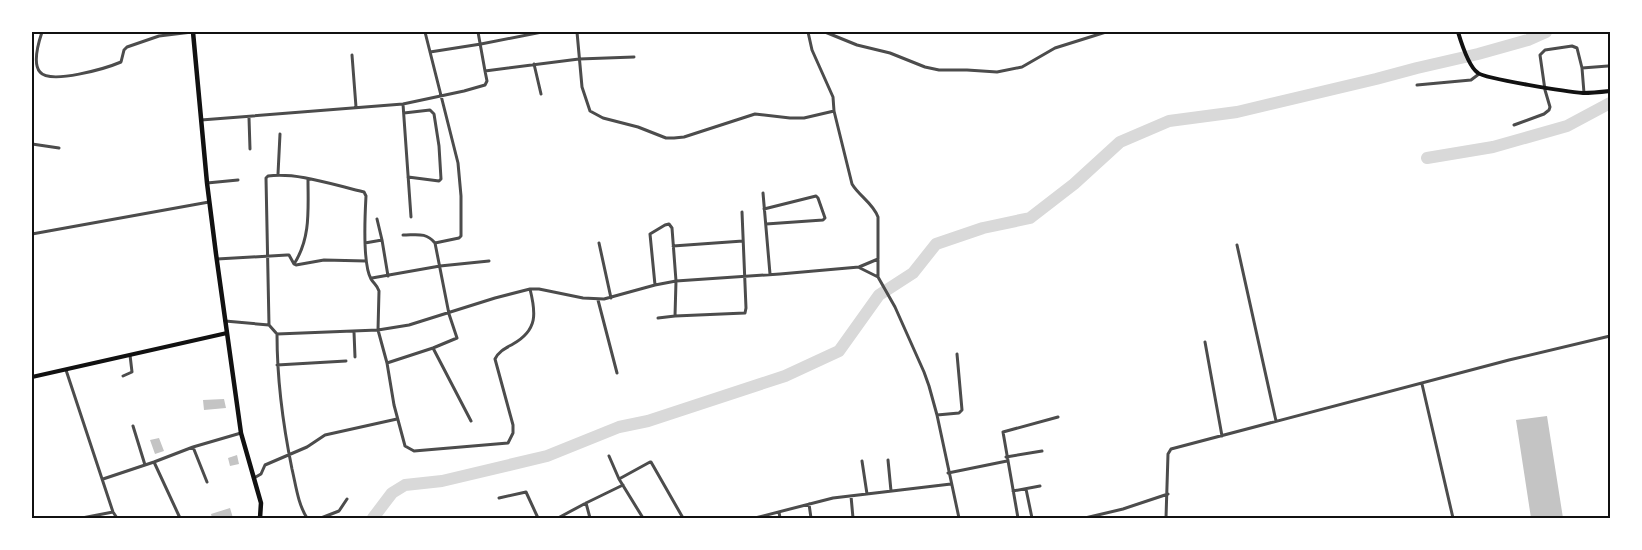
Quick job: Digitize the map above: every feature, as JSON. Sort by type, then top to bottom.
[{"type":"main road","points":[[193,32],[209,202],[225,321],[242,433],[261,503],[260,519]]},
{"type":"main road","points":[[1458,32],[1473,67],[1479,74],[1584,93],[1611,91]]},
{"type":"main road","points":[[32,377],[227,333]]},
{"type":"street","points":[[42,32],[36,47],[37,67],[40,73],[48,76],[70,76],[106,68],[121,62],[123,50],[127,47],[159,36],[193,32]]},
{"type":"street","points":[[425,32],[458,163],[461,196],[461,236],[435,243]]},
{"type":"street","points":[[201,120],[403,104],[485,85],[487,81],[478,32]]},
{"type":"street","points":[[430,52],[542,32]]},
{"type":"street","points":[[578,32],[582,87],[590,111],[603,118],[638,127],[666,138],[684,137],[755,114],[804,118],[834,111]]},
{"type":"street","points":[[808,32],[812,50],[833,98],[834,111],[852,183],[876,211],[878,217],[878,277],[895,307],[924,372],[937,415],[959,519]]},
{"type":"street","points":[[825,32],[925,67],[939,70],[997,72],[1022,67],[1055,48],[1106,32]]},
{"type":"street","points":[[1514,125],[1549,110],[1540,55],[1545,50],[1575,46],[1579,51],[1584,93]]},
{"type":"street","points":[[32,50],[36,47]]},
{"type":"street","points":[[352,55],[357,107]]},
{"type":"street","points":[[485,71],[579,59],[634,57]]},
{"type":"street","points":[[534,64],[541,94]]},
{"type":"street","points":[[1582,68],[1608,66]]},
{"type":"street","points":[[1417,85],[1471,80],[1479,74]]},
{"type":"street","points":[[403,104],[411,217]]},
{"type":"street","points":[[404,113],[430,110],[434,114],[441,179],[439,182],[408,177]]},
{"type":"street","points":[[249,117],[250,149]]},
{"type":"street","points":[[278,175],[280,134]]},
{"type":"street","points":[[32,144],[59,148]]},
{"type":"street","points":[[269,325],[266,178],[278,175],[308,179],[365,194],[366,261],[371,279],[379,291],[378,330],[405,446],[414,451],[508,443],[513,433],[513,425],[495,359],[502,350],[518,342],[527,334],[532,326],[534,306],[530,290]]},
{"type":"street","points":[[294,264],[300,254],[308,228],[308,179]]},
{"type":"street","points":[[207,183],[238,180]]},
{"type":"street","points":[[763,193],[770,275]]},
{"type":"street","points":[[764,209],[816,196],[825,218],[766,224]]},
{"type":"street","points":[[32,234],[209,202]]},
{"type":"street","points":[[658,318],[745,314],[742,212]]},
{"type":"street","points":[[377,219],[388,276]]},
{"type":"street","points":[[655,285],[651,232],[670,225],[676,281],[675,316]]},
{"type":"street","points":[[387,363],[457,338],[449,314],[435,243],[426,235],[403,235]]},
{"type":"street","points":[[365,243],[382,240]]},
{"type":"street","points":[[673,246],[743,241]]},
{"type":"street","points":[[599,243],[611,298]]},
{"type":"street","points":[[1237,245],[1276,421]]},
{"type":"street","points":[[217,259],[289,255],[294,264]]},
{"type":"street","points":[[225,321],[269,325],[278,334],[378,330],[409,325],[495,298],[530,290],[539,289],[598,299],[611,298],[676,281],[859,267],[878,259]]},
{"type":"street","points":[[294,264],[324,260],[366,261]]},
{"type":"street","points":[[371,279],[440,266],[489,261]]},
{"type":"street","points":[[859,267],[878,277]]},
{"type":"street","points":[[598,299],[617,373]]},
{"type":"street","points":[[354,332],[355,357]]},
{"type":"street","points":[[278,334],[277,365],[288,455],[302,511],[307,519]]},
{"type":"street","points":[[1166,519],[1168,454],[1171,449],[1509,360],[1611,336]]},
{"type":"street","points":[[1205,342],[1222,435]]},
{"type":"street","points":[[433,348],[471,421]]},
{"type":"street","points":[[937,415],[959,413],[962,410],[957,354]]},
{"type":"street","points":[[123,376],[132,372],[130,355]]},
{"type":"street","points":[[277,365],[346,361]]},
{"type":"street","points":[[66,370],[117,519]]},
{"type":"street","points":[[1422,384],[1452,519]]},
{"type":"street","points":[[1018,519],[1004,431],[1058,417]]},
{"type":"street","points":[[254,478],[261,474],[265,465],[307,447],[325,435],[398,419]]},
{"type":"street","points":[[134,426],[145,465]]},
{"type":"street","points":[[103,480],[193,447],[242,433]]},
{"type":"street","points":[[193,447],[207,482]]},
{"type":"street","points":[[948,473],[1042,451]]},
{"type":"street","points":[[609,456],[619,479],[643,519]]},
{"type":"street","points":[[888,460],[891,491]]},
{"type":"street","points":[[862,461],[867,494]]},
{"type":"street","points":[[154,462],[180,519]]},
{"type":"street","points":[[619,479],[651,462],[683,519]]},
{"type":"street","points":[[755,519],[833,498],[951,484]]},
{"type":"street","points":[[558,519],[623,485]]},
{"type":"street","points":[[1013,491],[1040,486]]},
{"type":"street","points":[[1026,489],[1032,519]]},
{"type":"street","points":[[499,498],[526,492],[538,519]]},
{"type":"street","points":[[1085,519],[1168,494]]},
{"type":"street","points":[[851,496],[854,519]]},
{"type":"street","points":[[321,519],[339,512],[347,499]]},
{"type":"street","points":[[586,503],[590,519]]},
{"type":"street","points":[[809,504],[811,519]]},
{"type":"street","points":[[82,519],[113,512]]},
{"type":"street","points":[[779,512],[780,519]]},
{"type":"building","points":[[224,399],[226,408],[204,410],[203,400]]},
{"type":"building","points":[[1547,416],[1563,518],[1531,518],[1516,420]]},
{"type":"building","points":[[159,438],[164,451],[155,454],[150,440]]},
{"type":"building","points":[[237,455],[239,464],[230,466],[228,458]]},
{"type":"building","points":[[230,508],[233,518],[212,518],[211,514]]},
{"type":"waterway","points":[[373,518],[392,493],[405,485],[442,481],[547,456],[619,427],[648,421],[785,376],[839,351],[879,295],[913,273],[936,244],[983,228],[1030,218],[1074,184],[1120,142],[1169,121],[1237,112],[1478,54],[1528,40],[1546,32]]},
{"type":"waterway","points":[[1427,158],[1493,147],[1567,126],[1610,103]]}]
